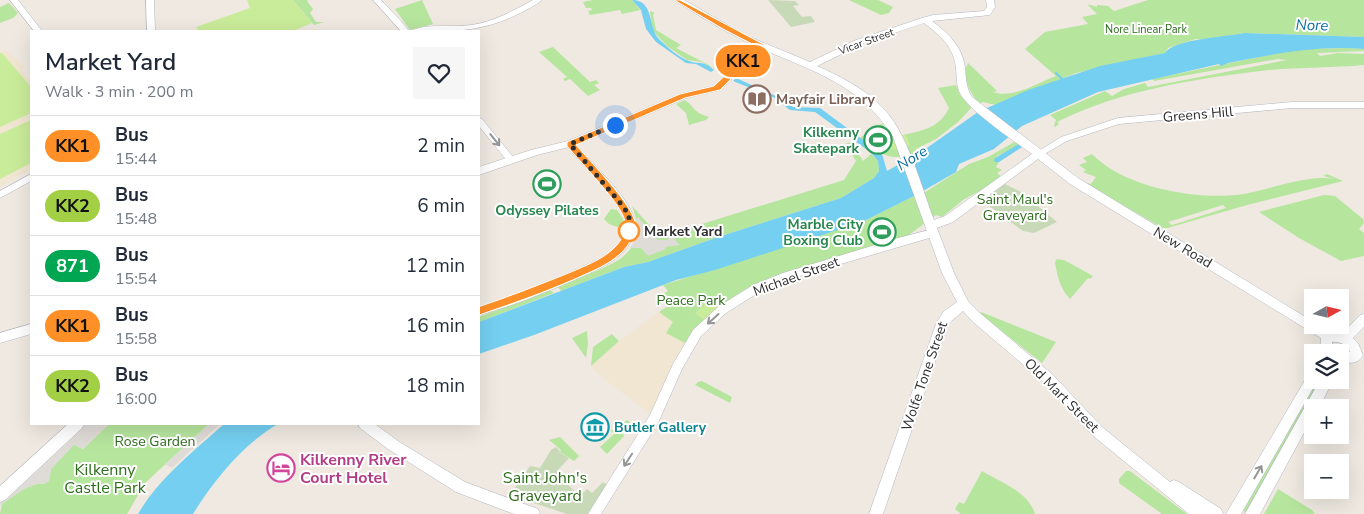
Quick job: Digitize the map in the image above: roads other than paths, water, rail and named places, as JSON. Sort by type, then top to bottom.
[{"type":"main road","points":[[678,0],[726,28],[836,79],[866,96],[885,114],[898,137],[951,280],[964,304]]},
{"type":"main road","name":"Vicar Street","points":[[810,66],[859,42],[925,20],[987,12],[991,7],[990,0]]},
{"type":"main road","name":"New Road","points":[[925,20],[949,40],[955,48],[959,60],[961,87],[965,95],[976,106],[1074,181],[1324,344]]},
{"type":"main road","points":[[480,172],[535,152],[570,144],[683,96],[717,88],[761,45]]},
{"type":"main road","points":[[931,227],[950,219],[1038,154]]},
{"type":"main road","name":"Old Mart Street","points":[[964,304],[977,318],[1049,379],[1097,431],[1138,466],[1200,514]]},
{"type":"main road","name":"Wolfe Tone Street","points":[[876,514],[936,344],[942,321],[946,313],[964,304]]},
{"type":"main road","points":[[1345,339],[1364,319]]},
{"type":"main road","points":[[0,338],[30,329]]},
{"type":"main road","points":[[1331,344],[1335,336],[1345,339],[1355,348],[1349,358]]},
{"type":"main road","points":[[1233,514],[1306,389]]},
{"type":"main road","points":[[1252,514],[1322,389]]},
{"type":"main road","points":[[0,495],[76,425]]},
{"type":"main road","points":[[366,425],[393,446],[461,487],[533,514]]},
{"type":"main road","name":"Old Mart Street","points":[[1138,466],[1161,478],[1216,514]]},
{"type":"street","points":[[14,0],[37,30]]},
{"type":"street","points":[[150,0],[151,30]]},
{"type":"street","points":[[377,0],[395,17],[404,30]]},
{"type":"street","points":[[421,30],[432,28],[462,29],[489,24],[516,13],[538,0]]},
{"type":"street","name":"Greens Hill","points":[[1038,154],[1064,139],[1118,121],[1292,106],[1364,105]]},
{"type":"street","points":[[480,122],[511,160]]},
{"type":"street","points":[[480,311],[545,288],[598,263],[619,250],[630,231],[629,215],[570,144]]},
{"type":"street","points":[[0,195],[30,178]]},
{"type":"street","name":"Michael Street","points":[[594,514],[654,419],[677,367],[697,333],[722,310],[752,290],[787,276],[898,242],[931,227]]},
{"type":"water","points":[[632,0],[644,4],[658,38],[677,55],[693,62],[704,64],[714,70],[711,72],[696,64],[686,63],[656,42],[646,29],[641,10]]},
{"type":"water","name":"Nore","points":[[1244,33],[1364,37],[1364,49],[1312,49],[1279,54],[1228,63],[1221,66],[1219,64],[1098,92],[1022,126],[994,149],[959,164],[956,172],[916,195],[862,222],[715,270],[676,280],[534,335],[480,354],[480,322],[624,267],[648,262],[721,236],[841,198],[874,178],[879,171],[878,161],[870,152],[815,112],[790,110],[773,97],[733,81],[736,78],[778,97],[793,107],[820,108],[882,154],[887,171],[924,150],[978,112],[1028,90],[1100,66],[1165,53],[1170,48],[1201,39]]},
{"type":"water","points":[[223,425],[276,425],[241,452],[210,488],[193,514],[138,514],[156,489],[189,455]]},
{"type":"waterway","points":[[1056,73],[1062,79]]},
{"type":"waterway","points":[[997,160],[1021,146]]},
{"type":"place","name":"Mayfair Library","points":[[757,99]]},
{"type":"place","name":"Kilkenny Skatepark","points":[[878,140]]},
{"type":"place","name":"Odyssey Pilates","points":[[547,184]]},
{"type":"place","name":"Market Yard","points":[[629,231]]},
{"type":"place","name":"Marble City Boxing Club","points":[[882,232]]},
{"type":"place","name":"Butler Gallery","points":[[595,427]]},
{"type":"place","name":"Kilkenny River Court Hotel","points":[[281,468]]},
{"type":"park label","name":"Nore Linear Park","points":[[1146,29]]},
{"type":"park label","name":"Saint Maul's Graveyard","points":[[1015,207]]},
{"type":"park label","name":"Peace Park","points":[[691,300]]},
{"type":"park label","name":"Rose Garden","points":[[155,441]]},
{"type":"park label","name":"Kilkenny Castle Park","points":[[105,478]]},
{"type":"park label","name":"Saint John's Graveyard","points":[[545,486]]}]
